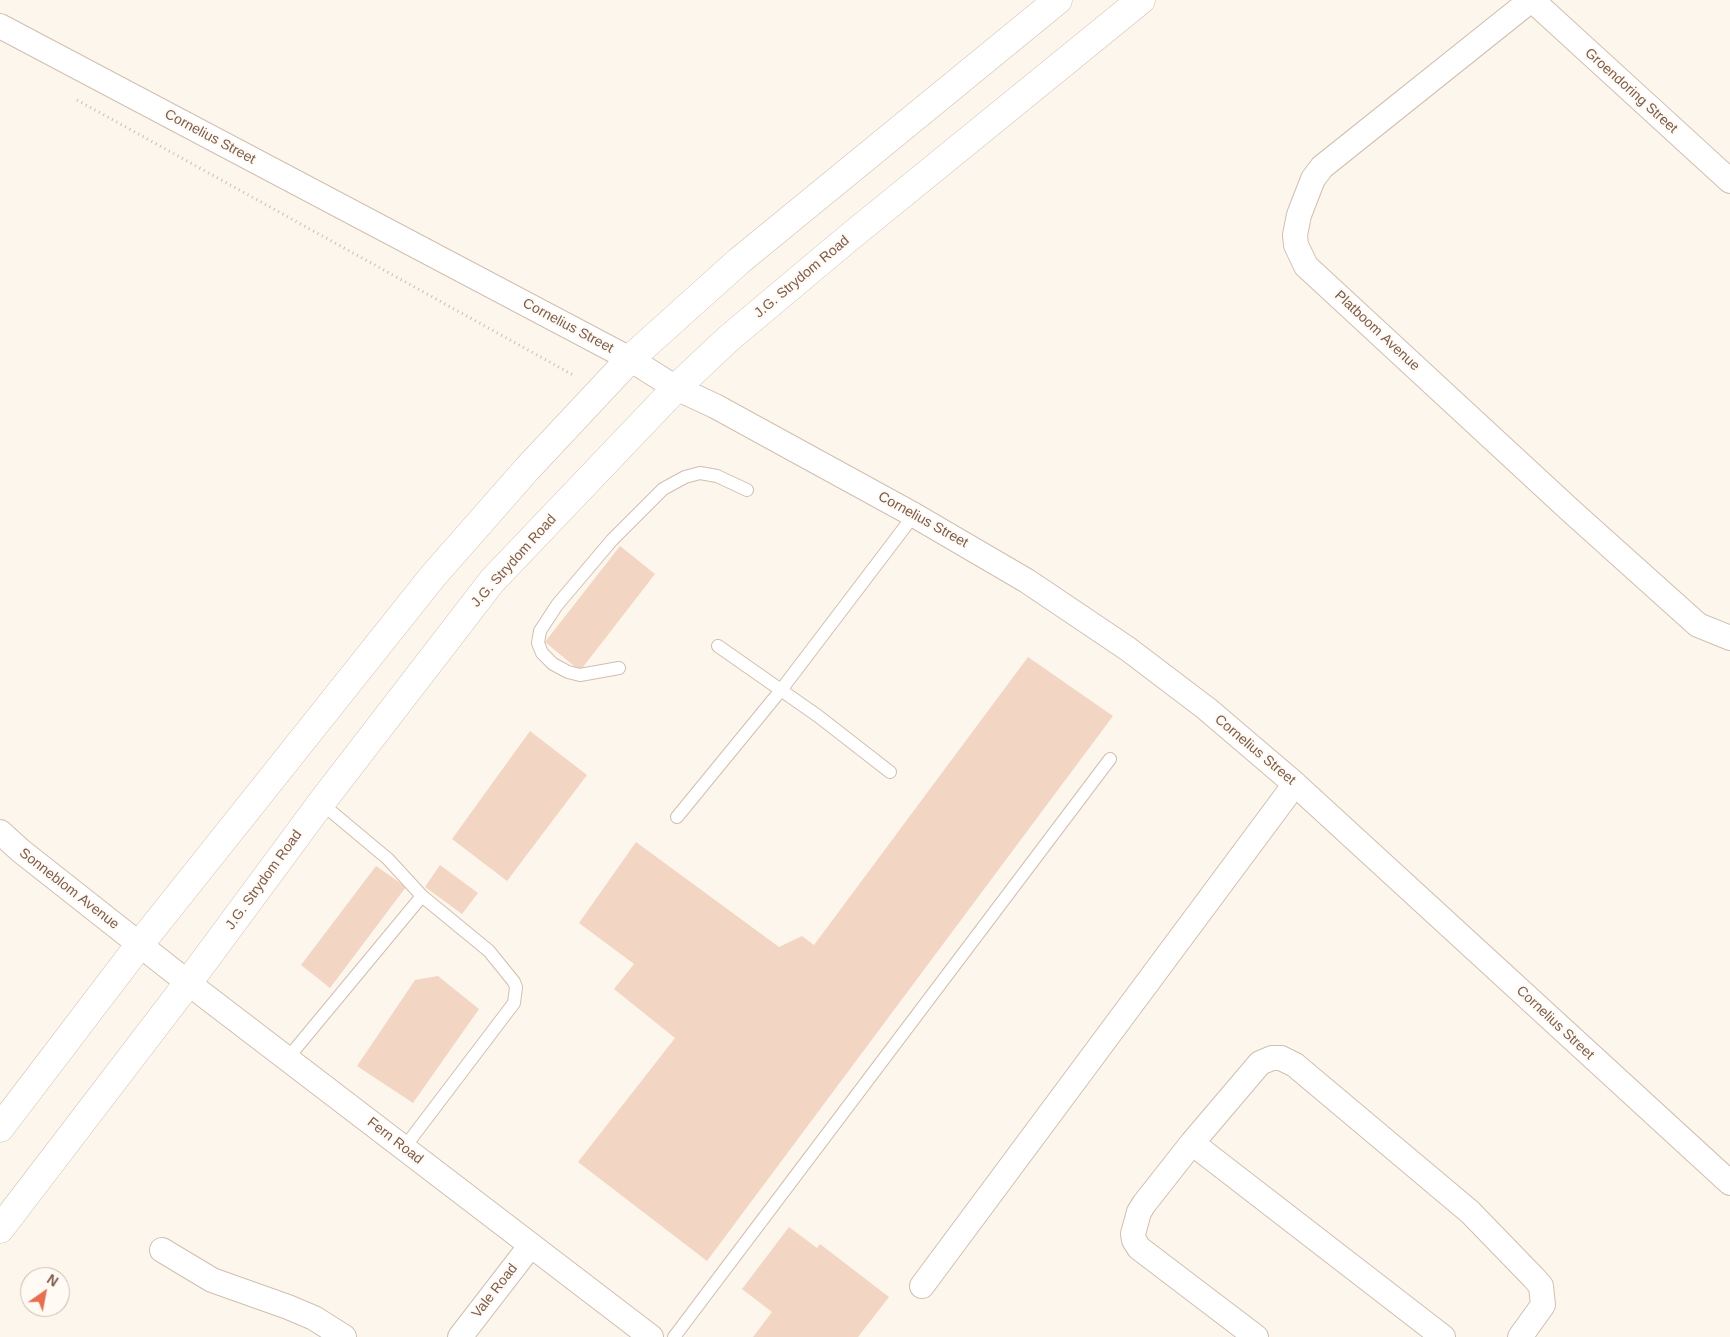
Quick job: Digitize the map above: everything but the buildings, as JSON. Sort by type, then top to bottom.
[{"type":"street","points":[[0,1128],[140,944],[439,568],[527,469],[630,359],[739,261],[1058,0]]},
{"type":"street","name":"J.G. Strydom Road","points":[[0,1229],[188,983],[321,802],[492,581],[676,388],[728,340],[846,240],[1141,0]]},
{"type":"street","name":"Groendoring Street","points":[[1532,0],[1730,181]]},
{"type":"street","name":"Platboom Avenue","points":[[1532,0],[1322,167],[1313,179],[1299,215],[1295,235],[1296,245],[1306,266],[1585,523],[1698,625],[1730,638]]},
{"type":"street","name":"Cornelius Street","points":[[0,26],[630,359],[676,388],[715,406],[914,515],[1027,581],[1128,649],[1207,709],[1295,784],[1730,1183]]},
{"type":"street","points":[[922,1286],[1295,784]]},
{"type":"street","name":"Sonneblom Avenue","points":[[0,832],[21,851],[140,944]]},
{"type":"street","name":"Fern Road","points":[[140,944],[188,983],[651,1337]]},
{"type":"street","points":[[1256,1337],[1139,1248],[1134,1240],[1134,1226],[1144,1204],[1192,1143],[1260,1063],[1272,1058],[1288,1061],[1470,1212],[1534,1278],[1541,1286],[1543,1305],[1520,1337]]},
{"type":"street","points":[[1192,1143],[1443,1337]]},
{"type":"street","name":"Vale Road","points":[[460,1337],[531,1245]]},
{"type":"street","points":[[162,1250],[212,1280],[314,1318],[344,1337]]},
{"type":"lane","points":[[619,668],[580,675],[568,672],[553,664],[542,653],[538,643],[540,631],[558,604],[612,540],[662,489],[685,477],[700,473],[717,476],[746,490]]},
{"type":"lane","points":[[677,817],[781,690],[914,515]]},
{"type":"lane","points":[[718,646],[781,690],[890,772]]},
{"type":"lane","points":[[674,1337],[1110,759]]},
{"type":"lane","points":[[321,802],[388,859],[422,896],[489,951],[514,982],[516,995],[514,1003],[404,1148]]},
{"type":"lane","points":[[288,1059],[422,896]]},
{"type":"path","points":[[72,98],[602,391]]}]
